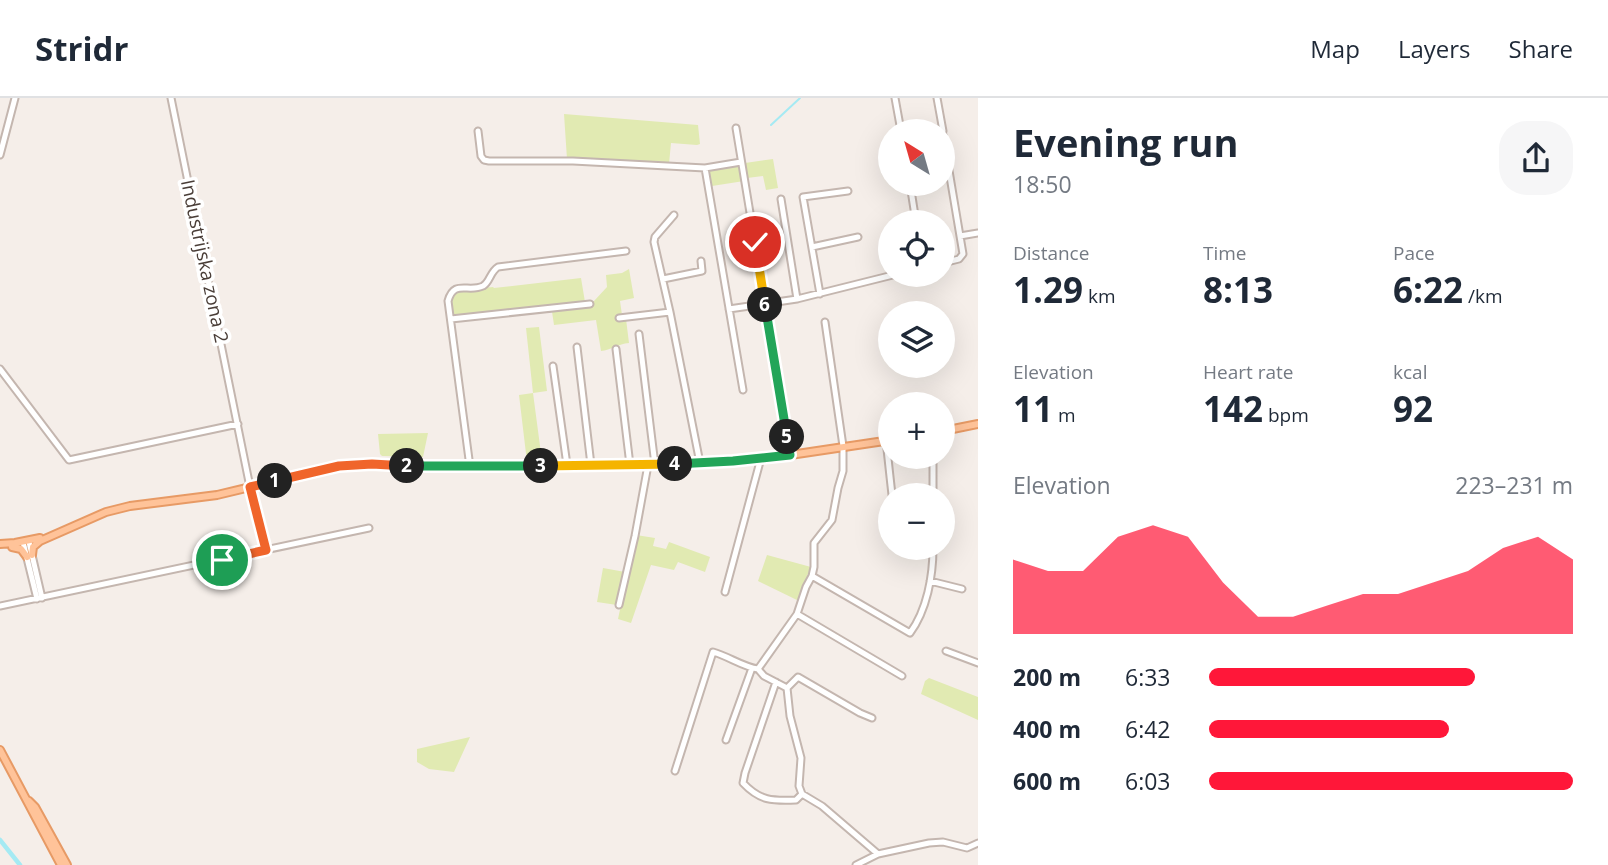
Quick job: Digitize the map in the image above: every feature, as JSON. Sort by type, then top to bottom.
[{"type":"main road","points":[[955,429],[978,424]]},
{"type":"main road","points":[[0,544],[26,542],[106,512],[130,506],[200,498],[339,466],[700,463],[790,455],[878,441]]},
{"type":"main road","points":[[0,544],[18,547],[29,556],[35,544],[55,533]]},
{"type":"main road","points":[[0,750],[61,865]]},
{"type":"main road","points":[[27,799],[36,807],[67,865]]},
{"type":"street","points":[[0,155],[15,98]]},
{"type":"street","name":"Industrijska zona 2","points":[[171,98],[250,487],[266,550]]},
{"type":"street","points":[[895,98],[899,119]]},
{"type":"street","points":[[937,98],[941,119]]},
{"type":"street","points":[[736,128],[790,455]]},
{"type":"street","points":[[478,131],[481,156],[489,161],[573,161],[705,168],[741,162]]},
{"type":"street","points":[[705,168],[743,390]]},
{"type":"street","points":[[820,293],[803,197],[848,191]]},
{"type":"street","points":[[953,196],[963,254],[955,259]]},
{"type":"street","points":[[781,199],[797,299]]},
{"type":"street","points":[[674,215],[655,237],[654,242],[700,463]]},
{"type":"street","points":[[960,236],[978,233]]},
{"type":"street","points":[[812,247],[858,237]]},
{"type":"street","points":[[470,467],[448,301],[450,293],[455,289],[482,286],[493,269],[498,267],[626,251]]},
{"type":"street","points":[[663,279],[702,271],[701,261]]},
{"type":"street","points":[[729,309],[797,299],[878,279]]},
{"type":"street","points":[[451,319],[590,304]]},
{"type":"street","points":[[619,318],[670,312]]},
{"type":"street","points":[[726,740],[755,669],[797,614],[812,576],[814,543],[832,520],[843,471],[843,446],[825,322]]},
{"type":"street","points":[[619,605],[651,465],[639,334]]},
{"type":"street","points":[[576,347],[591,465]]},
{"type":"street","points":[[616,349],[630,465]]},
{"type":"street","points":[[553,366],[567,465]]},
{"type":"street","points":[[0,369],[69,460],[238,424]]},
{"type":"street","points":[[725,592],[761,458]]},
{"type":"street","points":[[0,606],[369,528]]},
{"type":"street","points":[[26,542],[40,599]]},
{"type":"street","points":[[812,576],[910,633],[921,613],[933,560]]},
{"type":"street","points":[[930,581],[962,589]]},
{"type":"street","points":[[797,614],[902,676]]},
{"type":"street","points":[[946,651],[978,663]]},
{"type":"street","points":[[675,771],[713,652],[755,669],[787,688]]},
{"type":"street","points":[[787,688],[798,677],[872,718]]},
{"type":"street","points":[[776,682],[743,783],[757,796],[766,799],[796,800],[802,794]]},
{"type":"street","points":[[787,688],[790,716],[801,758],[799,786],[802,794],[835,816],[878,854]]},
{"type":"street","points":[[856,865],[878,854],[929,843],[943,842],[967,848],[978,843]]},
{"type":"green space","points":[[564,114],[698,125],[700,144],[671,143],[669,164],[567,159]]},
{"type":"green space","points":[[773,159],[778,188],[766,190],[763,176],[747,178],[745,163]]},
{"type":"green space","points":[[739,165],[744,181],[712,186],[708,170]]},
{"type":"green space","points":[[629,269],[634,298],[620,301],[622,315],[617,316],[618,319],[626,319],[629,343],[605,350],[601,351],[596,320],[554,325],[551,305],[453,316],[451,299],[462,290],[581,278],[585,302],[594,301],[607,287],[606,275],[622,273]]},
{"type":"green space","points":[[539,327],[547,391],[533,393],[526,328]]},
{"type":"green space","points":[[533,393],[542,461],[527,462],[519,395]]},
{"type":"green space","points":[[428,433],[423,457],[380,454],[378,434]]},
{"type":"green space","points":[[636,535],[655,538],[653,546],[666,549],[669,542],[710,557],[705,572],[678,562],[674,570],[651,565],[631,623],[618,619]]},
{"type":"green space","points":[[767,555],[811,567],[799,601],[758,581]]},
{"type":"green space","points":[[603,568],[625,572],[617,605],[597,602]]},
{"type":"green space","points":[[929,678],[978,697],[978,720],[921,694],[925,681]]},
{"type":"green space","points":[[470,737],[454,772],[429,769],[417,762],[417,749]]},
{"type":"waterway","points":[[771,125],[800,98]]},
{"type":"waterway","points":[[0,840],[20,865]]},
{"type":"route","points":[[222,560],[266,550],[250,487],[321,469],[372,464],[438,467],[648,465],[790,455],[755,242]]}]
